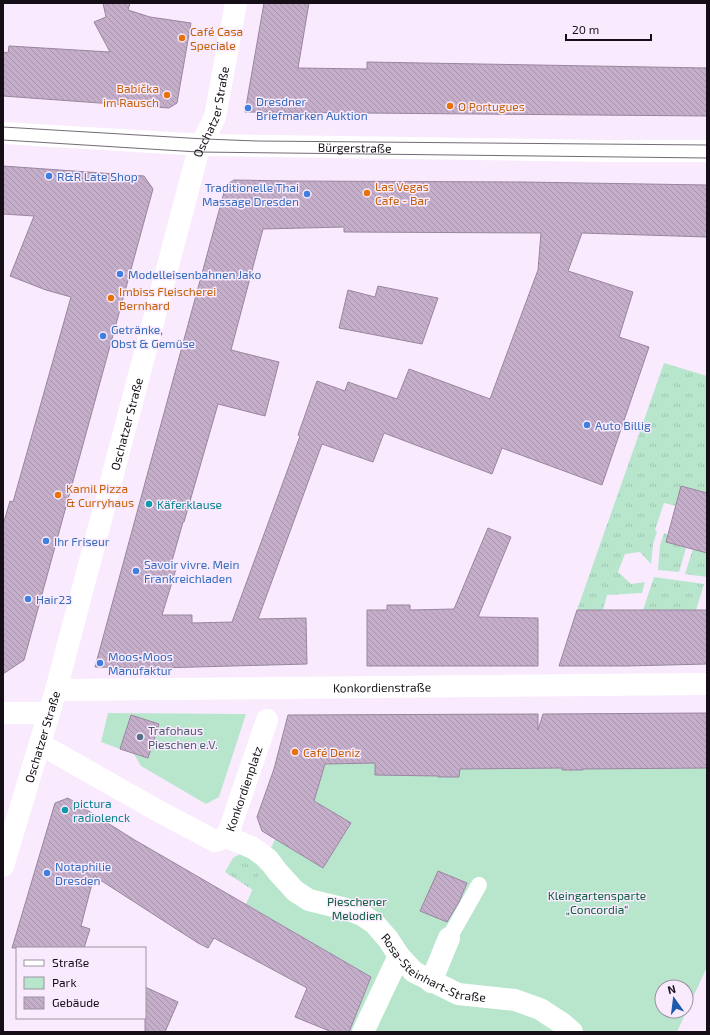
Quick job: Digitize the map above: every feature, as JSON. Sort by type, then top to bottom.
[{"type":"street","name":"Oschatzer Straße","points":[[3,866],[56,690],[198,152],[215,117],[236,3]]},
{"type":"street","name":"Bürgerstraße","points":[[3,132],[202,145],[605,151],[707,151]]},
{"type":"street","name":"Konkordienstraße","points":[[56,690],[707,684]]},
{"type":"street","points":[[3,713],[49,713]]},
{"type":"street","name":"Konkordienplatz","points":[[40,744],[160,812],[215,841],[227,837],[267,720]]},
{"type":"street","name":"Rosa-Steinhart-Straße","points":[[227,837],[253,848],[268,859],[276,871],[295,891],[309,900],[346,909],[362,915],[374,923],[388,939],[399,956],[414,972],[431,982],[458,994],[515,1000],[540,1010],[563,1024],[572,1032]]},
{"type":"street","points":[[431,982],[449,938]]},
{"type":"street","points":[[363,1032],[399,956]]},
{"type":"lane","points":[[449,938],[479,885]]},
{"type":"green space","points":[[664,363],[707,376],[707,493],[682,486],[676,506],[664,503],[655,530],[657,532],[653,544],[651,564],[640,552],[625,554],[618,572],[631,584],[645,582],[642,593],[607,595],[603,610],[577,610]]},
{"type":"green space","points":[[664,533],[668,535],[666,542],[686,548],[679,572],[658,570],[660,545]]},
{"type":"green space","points":[[693,549],[707,553],[707,577],[685,574]]},
{"type":"green space","points":[[654,577],[704,584],[696,610],[643,610]]},
{"type":"green space","points":[[108,713],[246,714],[219,797],[206,804],[141,766],[134,754],[148,758],[159,724],[131,715],[120,749],[101,742]]},
{"type":"green space","points":[[498,759],[499,769],[529,769],[529,760],[562,761],[562,770],[583,770],[583,760],[646,768],[707,768],[707,967],[694,995],[694,979],[654,979],[654,1019],[683,1019],[677,1032],[349,1032],[371,977],[246,904],[275,839],[323,868],[351,824],[314,801],[325,764],[375,763],[375,775],[401,775],[438,770],[438,777],[459,777],[460,767]]},
{"type":"green space","points":[[242,853],[251,857],[277,889],[276,905],[225,872],[233,858]]},
{"type":"building","points":[[103,3],[130,3],[128,10],[150,17],[191,23],[177,103],[169,108],[3,96],[3,52],[8,53],[9,46],[110,52],[94,22],[106,17]]},
{"type":"building","points":[[264,3],[309,3],[298,68],[367,69],[367,62],[707,68],[707,116],[245,112]]},
{"type":"building","points":[[3,166],[144,176],[153,189],[24,660],[3,674],[3,525],[10,501],[13,502],[71,297],[46,290],[10,276],[34,216],[3,214]]},
{"type":"building","points":[[234,180],[707,185],[707,237],[582,233],[568,271],[633,292],[619,337],[649,347],[602,485],[502,448],[492,474],[384,433],[373,462],[322,444],[258,619],[306,618],[307,664],[158,668],[95,667],[226,185]],"holes":[[[344,227],[344,232],[541,233],[538,270],[490,399],[409,369],[397,399],[348,382],[345,391],[317,381],[298,435],[300,436],[232,622],[192,623],[192,615],[162,615],[176,569],[170,568],[218,404],[265,416],[279,362],[231,350],[263,229]]]},
{"type":"building","points":[[378,286],[438,298],[422,344],[339,328],[348,290],[375,297]]},
{"type":"building","points":[[681,486],[707,493],[707,553],[666,542]]},
{"type":"building","points":[[488,528],[511,537],[478,617],[538,618],[538,666],[367,666],[367,610],[387,610],[387,605],[410,605],[410,610],[454,609]]},
{"type":"building","points":[[577,610],[707,610],[707,664],[559,666]]},
{"type":"building","points":[[707,713],[707,768],[583,770],[562,770],[562,768],[460,769],[459,777],[438,777],[375,775],[375,763],[325,764],[314,801],[351,823],[323,868],[262,831],[257,817],[274,769],[288,715],[538,714],[538,730],[543,714]]},
{"type":"building","name":"Trafohaus Pieschen e.V.","points":[[131,715],[159,724],[148,758],[120,749]]},
{"type":"building","points":[[68,798],[133,839],[371,977],[349,1032],[332,1032],[295,1017],[307,988],[214,938],[208,948],[198,943],[94,876],[81,926],[90,929],[84,947],[12,948],[55,803]]},
{"type":"building","points":[[438,871],[467,883],[459,902],[447,922],[420,911]]},
{"type":"building","points":[[146,987],[178,1002],[165,1032],[145,1032]]},
{"type":"tram line","points":[[3,127],[257,141],[707,145]]},
{"type":"tram line","points":[[3,140],[198,152],[707,158]]},
{"type":"place","name":"Café Casa Speciale","points":[[182,38]]},
{"type":"place","name":"Babička im Rausch","points":[[167,95]]},
{"type":"place","name":"O Portugues","points":[[450,106]]},
{"type":"place","name":"Dresdner Briefmarken Auktion","points":[[248,108]]},
{"type":"place","name":"R&R Late Shop","points":[[49,176]]},
{"type":"place","name":"Las Vegas Cafe - Bar","points":[[367,193]]},
{"type":"place","name":"Traditionelle Thai Massage Dresden","points":[[307,194]]},
{"type":"place","name":"Modelleisenbahnen Jako","points":[[120,274]]},
{"type":"place","name":"Imbiss Fleischerei Bernhard","points":[[111,298]]},
{"type":"place","name":"Getränke, Obst & Gemüse","points":[[103,336]]},
{"type":"place","name":"Auto Billig","points":[[587,425]]},
{"type":"place","name":"Kamil Pizza & Curryhaus","points":[[58,495]]},
{"type":"place","name":"Käferklause","points":[[149,504]]},
{"type":"place","name":"Ihr Friseur","points":[[46,541]]},
{"type":"place","name":"Savoir vivre. Mein Frankreichladen","points":[[136,571]]},
{"type":"place","name":"Hair23","points":[[28,599]]},
{"type":"place","name":"Moos•Moos Manufaktur","points":[[100,663]]},
{"type":"place","name":"Trafohaus Pieschen e.V.","points":[[140,737]]},
{"type":"place","name":"Café Deniz","points":[[295,752]]},
{"type":"place","name":"pictura radiolenck","points":[[65,810]]},
{"type":"place","name":"Notaphilie Dresden","points":[[47,873]]},
{"type":"park label","name":"Kleingartensparte „Concordia“","points":[[597,902]]},
{"type":"park label","name":"Pieschener Melodien","points":[[357,908]]}]
